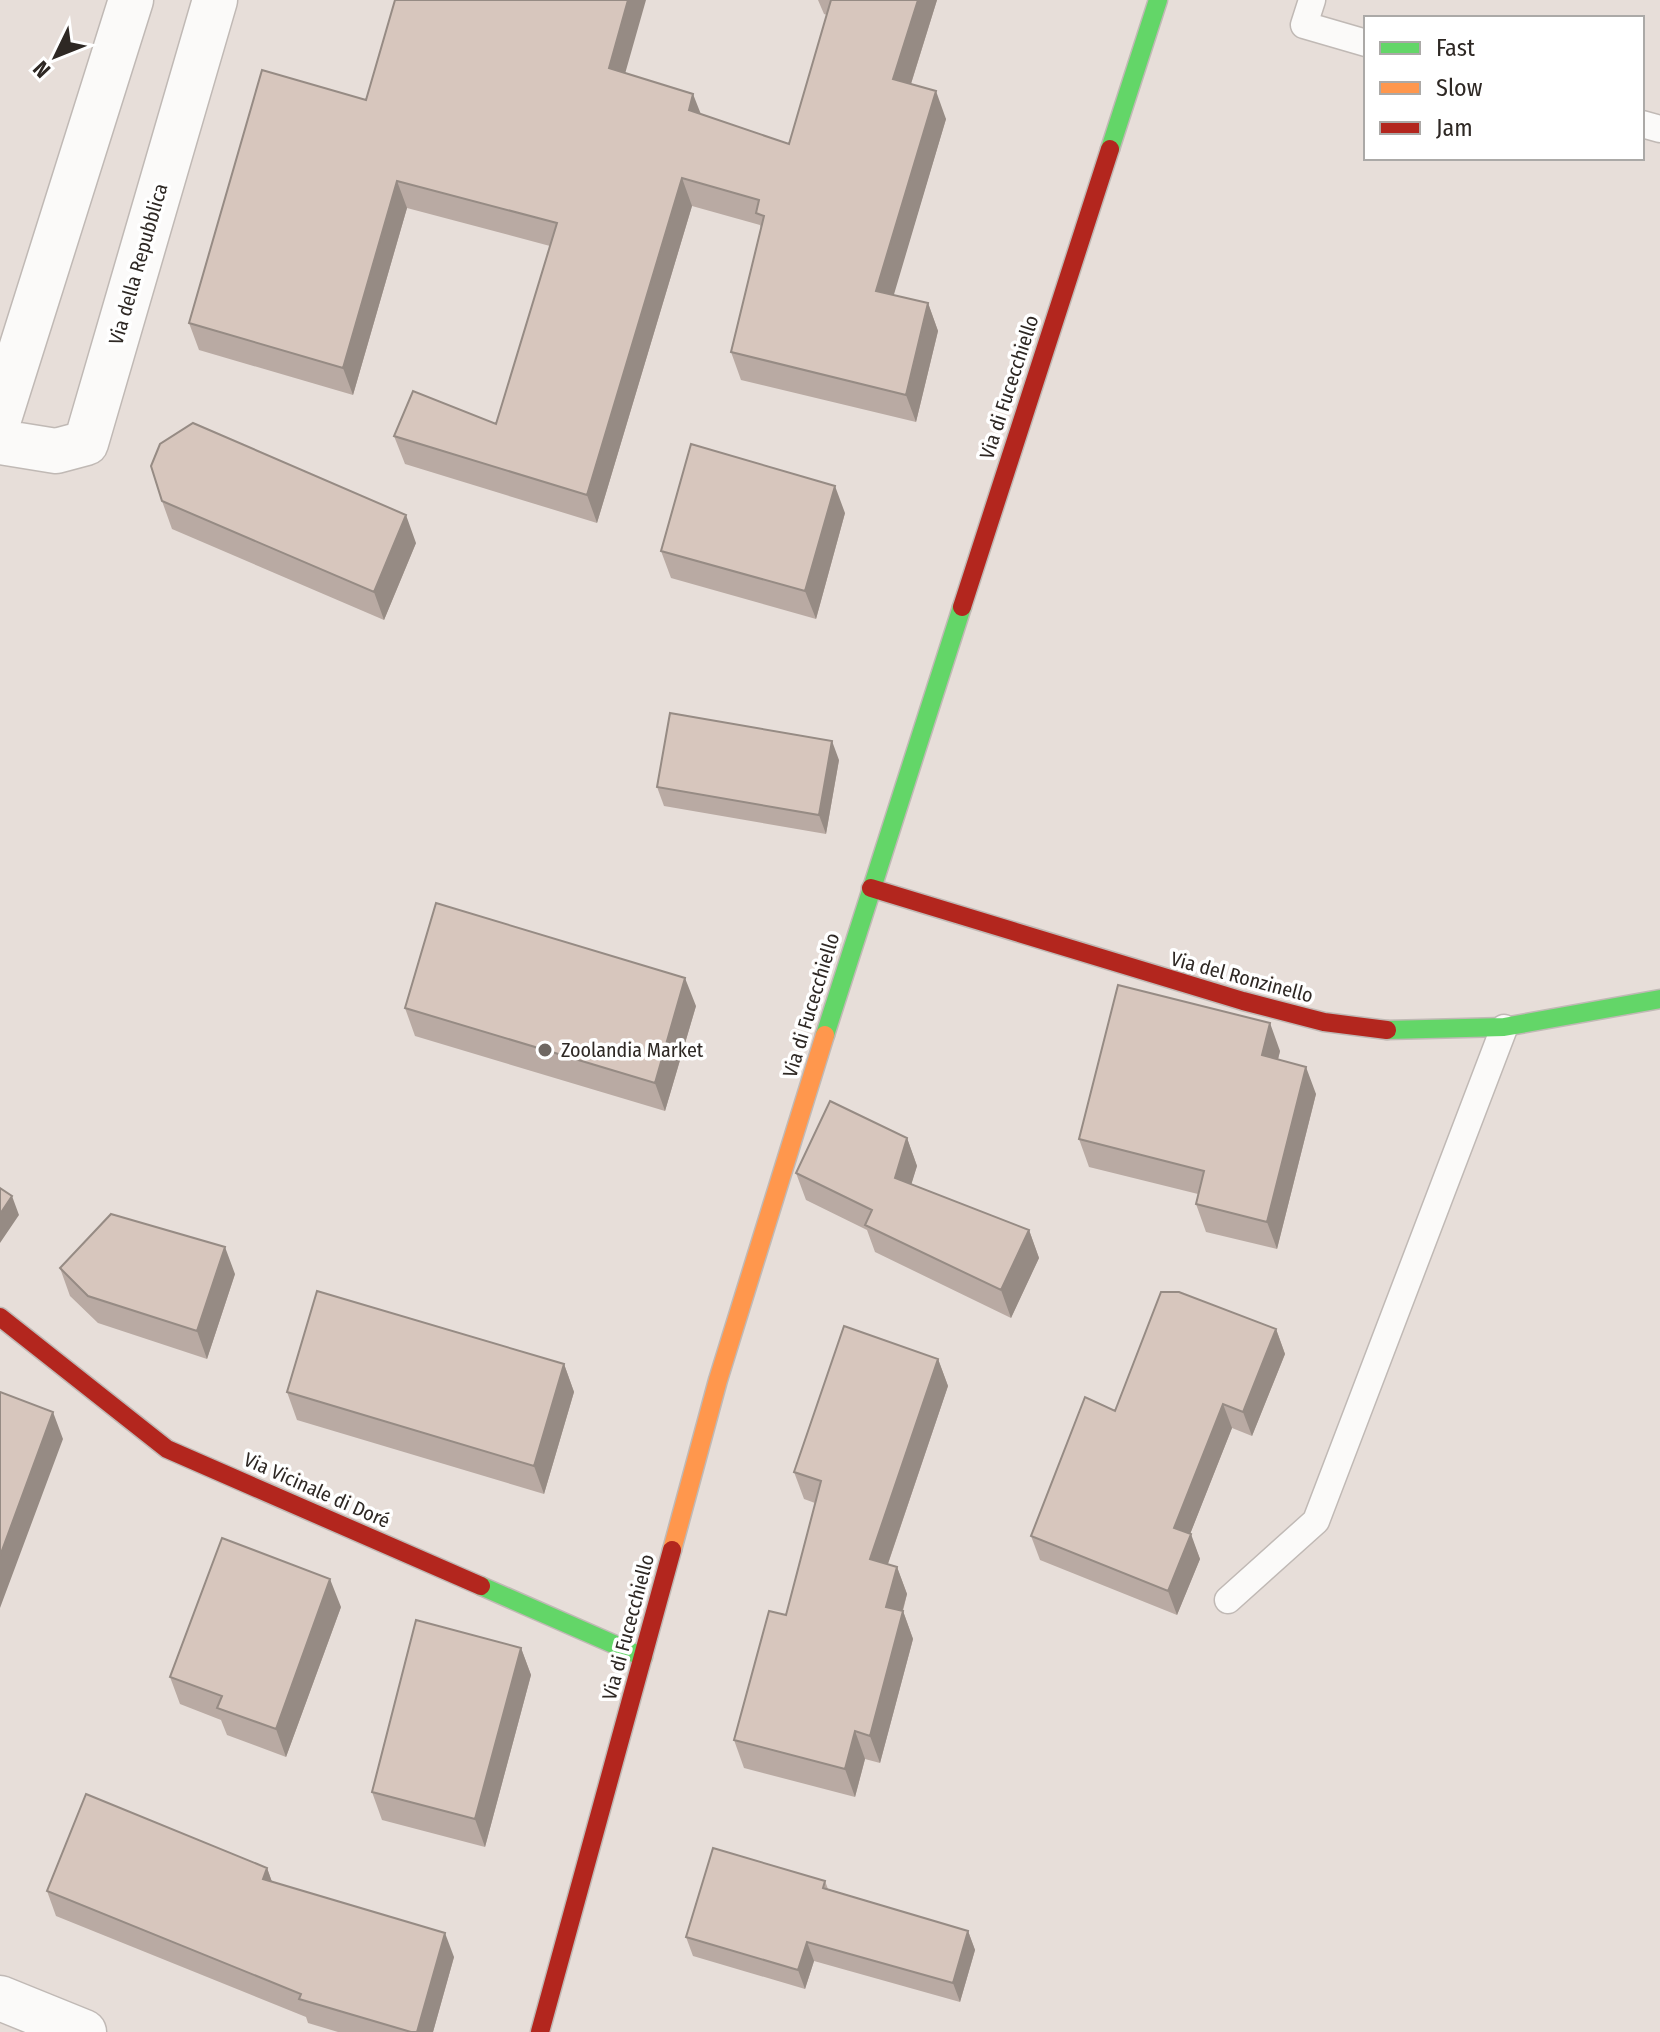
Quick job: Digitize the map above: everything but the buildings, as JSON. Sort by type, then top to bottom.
[{"type":"main road","name":"Via di Fucecchiello","points":[[540,2032],[718,1380],[871,888],[1158,0]]},
{"type":"main road","name":"Via del Ronzinello","points":[[871,888],[1089,957],[1299,1018],[1406,1032],[1504,1028],[1584,1017],[1660,999]]},
{"type":"main road","name":"Via Vicinale di Doré","points":[[0,1317],[167,1449],[643,1657]]},
{"type":"street","points":[[0,416],[131,0]]},
{"type":"street","name":"Via della Repubblica","points":[[0,442],[56,451],[86,443],[215,0]]},
{"type":"street","points":[[0,1998],[84,2032]]},
{"type":"lane","points":[[1312,0],[1304,25],[1364,42]]},
{"type":"lane","points":[[1228,1600],[1316,1521],[1504,1028]]},
{"type":"traffic: fast","points":[[1110,149],[1158,0]]},
{"type":"traffic: fast","points":[[825,1035],[962,607]]},
{"type":"traffic: fast","points":[[1387,1030],[1504,1027],[1660,999]]},
{"type":"traffic: fast","points":[[481,1586],[643,1657]]},
{"type":"traffic: slow","points":[[672,1550],[718,1380],[825,1035]]},
{"type":"traffic: jam","points":[[962,607],[1110,149]]},
{"type":"traffic: jam","points":[[871,888],[1243,1001],[1324,1022],[1387,1030]]},
{"type":"traffic: jam","points":[[0,1317],[167,1449],[481,1586]]},
{"type":"traffic: jam","points":[[540,2032],[672,1550]]},
{"type":"place","name":"Zoolandia Market","points":[[545,1050]]}]
